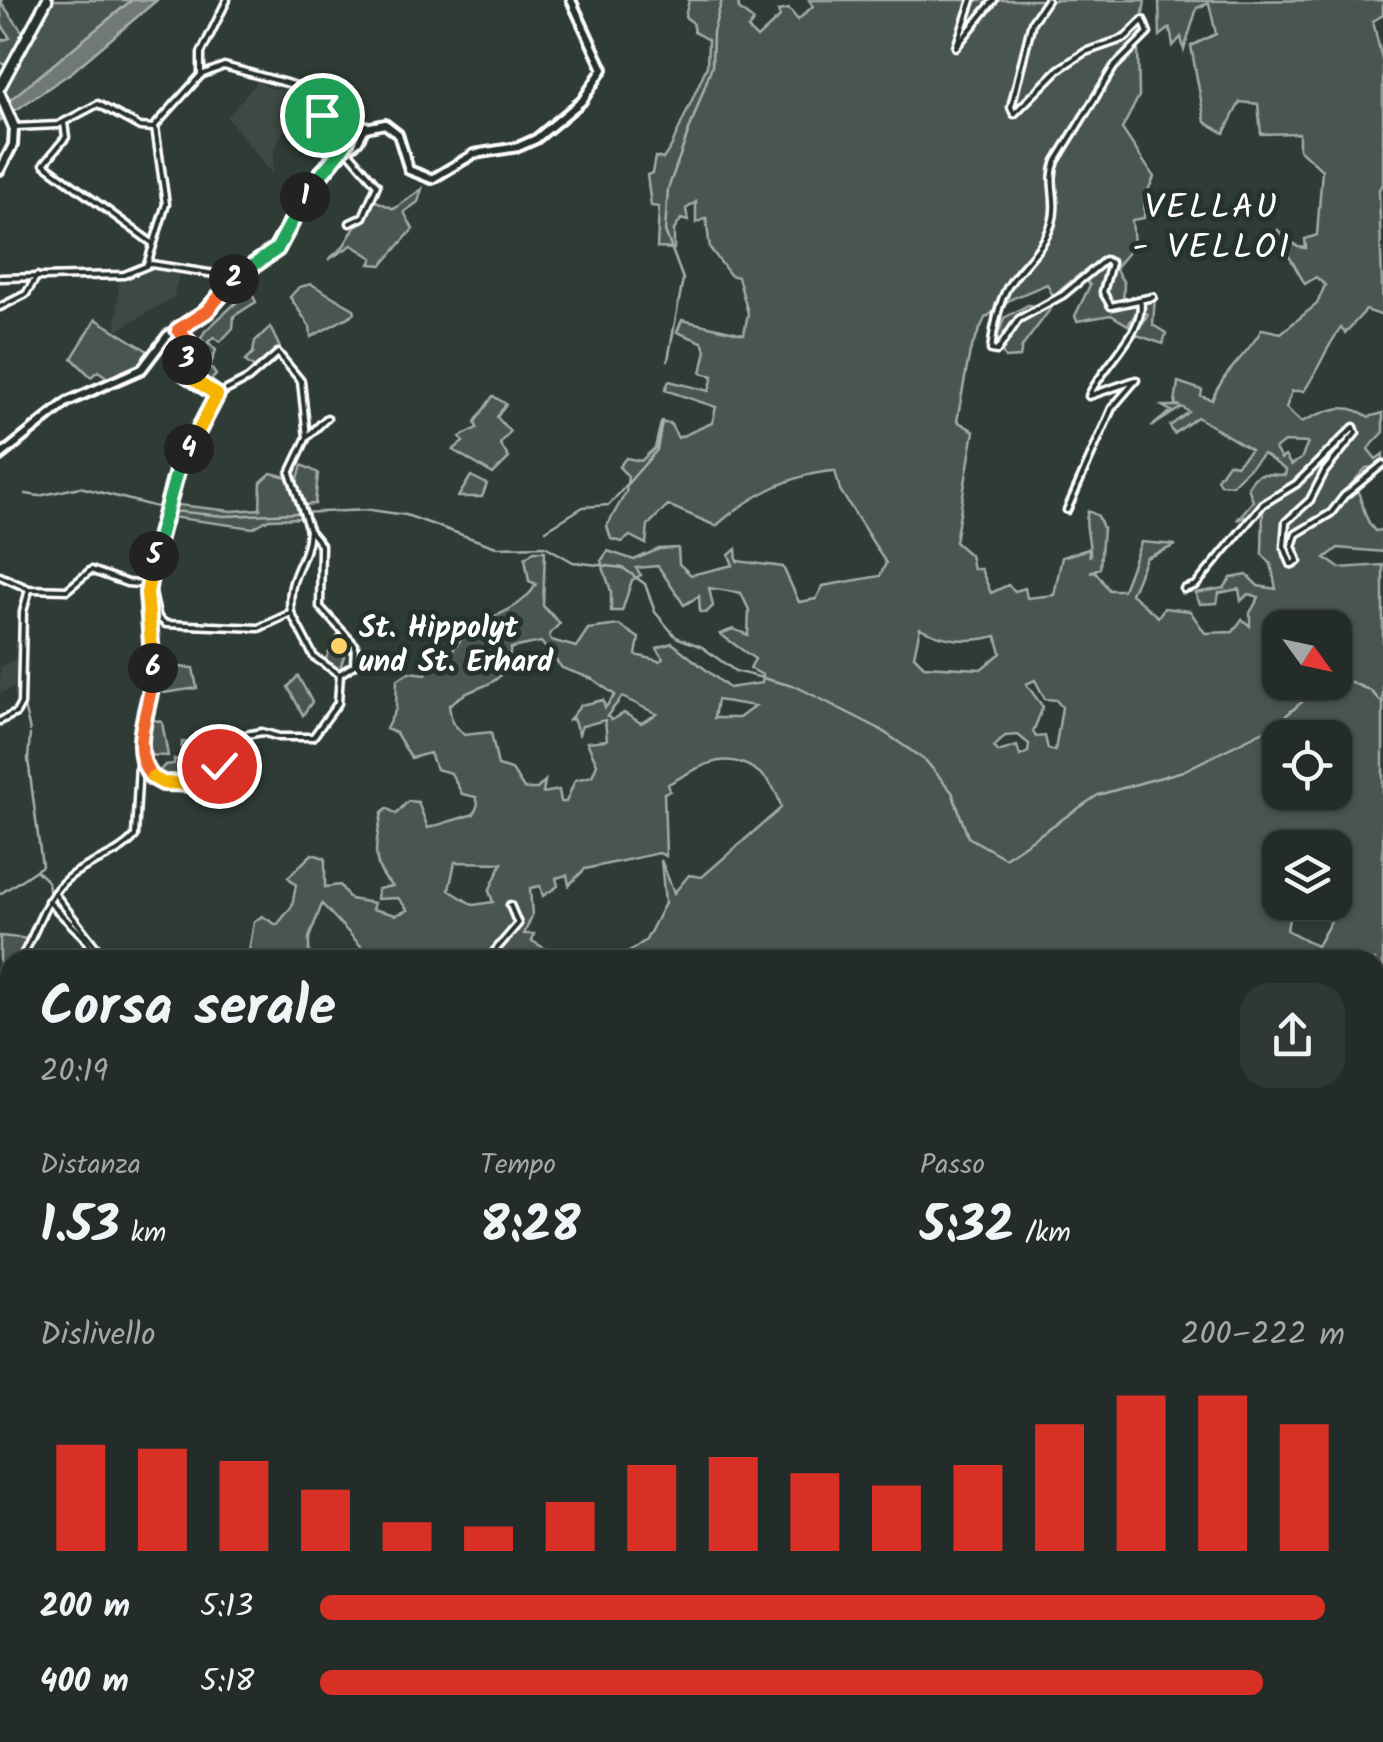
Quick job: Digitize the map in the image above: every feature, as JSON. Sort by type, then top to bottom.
[{"type":"main road","points":[[0,170],[13,145],[13,124],[0,93],[47,0]]},
{"type":"main road","points":[[0,456],[67,402],[138,372],[167,336],[222,297],[234,277],[277,249],[320,171],[366,126],[380,123],[394,129],[406,166],[425,179],[440,178],[474,154],[518,147],[536,139],[582,101],[603,69],[571,0]]},
{"type":"street","points":[[201,75],[201,53],[227,0]]},
{"type":"street","points":[[972,0],[956,47],[994,0]]},
{"type":"street","points":[[1047,0],[1032,22],[1012,107],[1014,114],[1074,58],[1125,38],[1143,20],[1148,32],[1114,67],[1056,161],[1050,175],[1056,204],[1050,228],[1008,288],[990,350],[997,351],[1010,327],[1029,310],[1062,295],[1104,260],[1111,263],[1103,292],[1110,306],[1153,297]]},
{"type":"street","points":[[13,124],[64,122],[98,104],[140,127],[155,127],[201,75],[224,66],[296,86],[327,121],[351,139],[377,185],[362,217],[350,223]]},
{"type":"street","points":[[64,122],[66,137],[44,164],[152,243]]},
{"type":"street","points":[[147,265],[166,204],[155,127]]},
{"type":"street","points":[[0,278],[124,274],[147,265],[190,267],[234,277]]},
{"type":"street","points":[[0,307],[26,294],[37,276]]},
{"type":"street","points":[[1068,510],[1112,408],[1136,380],[1090,396],[1115,362],[1142,310],[1140,300]]},
{"type":"street","points":[[178,330],[192,346],[184,365],[186,374],[217,395]]},
{"type":"street","points":[[25,950],[54,892],[72,874],[123,848],[135,836],[140,762],[154,673],[147,593],[157,535],[179,467],[217,395],[248,378],[277,353],[302,386],[307,437]]},
{"type":"street","points":[[326,418],[307,437],[290,473],[309,530],[322,548],[320,607],[355,645],[353,666],[340,674]]},
{"type":"street","points":[[1184,589],[1196,585],[1263,504],[1303,478],[1350,428],[1356,433],[1324,471],[1310,500],[1286,522],[1283,533],[1288,560],[1295,564],[1298,561],[1292,546],[1303,527],[1331,513],[1344,496],[1383,464]]},
{"type":"street","points":[[309,530],[307,552],[290,582],[291,612],[314,657],[340,674]]},
{"type":"street","points":[[0,576],[29,590],[70,590],[88,570],[150,586]]},
{"type":"street","points":[[150,586],[158,618],[166,624],[256,628],[291,612]]},
{"type":"street","points":[[0,721],[16,713],[21,704],[22,628],[29,590]]},
{"type":"street","points":[[140,762],[159,782],[200,784],[234,742],[246,735],[262,732],[279,737],[313,737],[338,702],[340,674]]},
{"type":"street","points":[[54,892],[95,950]]},
{"type":"street","points":[[48,900],[94,950]]},
{"type":"street","points":[[496,950],[517,926],[519,918],[510,905]]},
{"type":"shaded area","points":[[49,0],[132,0],[7,103],[3,94]]},
{"type":"shaded area","points":[[132,0],[157,0],[72,72],[0,121],[0,108]]},
{"type":"shaded area","points":[[689,0],[738,0],[739,9],[754,21],[748,29],[757,38],[780,17],[778,11],[789,9],[798,20],[813,6],[809,0],[1145,0],[1138,45],[1139,96],[1122,129],[1154,177],[1145,197],[1144,218],[1132,220],[1134,245],[1115,268],[1124,283],[1123,307],[1138,304],[1139,309],[1128,325],[1111,315],[1077,321],[1075,316],[1090,285],[1080,274],[1053,296],[1047,284],[1011,299],[985,318],[970,351],[957,421],[974,431],[955,542],[970,555],[973,569],[981,569],[991,593],[1008,585],[1015,591],[1025,588],[1027,598],[1054,595],[1062,557],[1088,549],[1090,557],[1088,511],[1098,516],[1103,528],[1100,568],[1090,572],[1095,571],[1109,590],[1123,590],[1141,542],[1176,545],[1146,558],[1131,594],[1158,617],[1164,608],[1190,611],[1205,633],[1233,632],[1242,619],[1250,626],[1250,613],[1259,597],[1248,594],[1241,601],[1239,589],[1219,593],[1217,603],[1200,604],[1195,593],[1224,588],[1231,578],[1247,575],[1258,586],[1276,589],[1271,564],[1262,554],[1263,509],[1237,520],[1253,501],[1248,487],[1256,477],[1285,475],[1286,470],[1263,454],[1232,485],[1220,484],[1217,479],[1228,463],[1236,465],[1251,450],[1197,417],[1174,434],[1170,426],[1189,412],[1182,407],[1151,427],[1171,411],[1162,406],[1180,406],[1175,404],[1178,382],[1202,390],[1201,396],[1212,400],[1222,380],[1262,329],[1281,333],[1317,304],[1325,285],[1316,277],[1305,284],[1277,235],[1278,230],[1298,247],[1306,248],[1305,239],[1317,235],[1322,170],[1299,149],[1299,133],[1261,134],[1258,104],[1240,102],[1224,133],[1205,122],[1191,46],[1216,34],[1209,3],[1197,8],[1184,50],[1181,37],[1173,46],[1170,28],[1160,36],[1159,1],[1383,0],[1383,15],[1373,21],[1383,64],[1383,185],[1379,189],[1383,316],[1366,310],[1345,333],[1341,328],[1304,391],[1292,391],[1286,408],[1301,422],[1344,408],[1369,417],[1383,413],[1383,433],[1368,449],[1376,459],[1383,454],[1383,466],[1366,468],[1353,482],[1371,526],[1375,531],[1383,530],[1383,552],[1338,548],[1325,558],[1339,568],[1383,565],[1383,950],[632,950],[646,940],[665,903],[661,860],[674,893],[689,875],[702,877],[781,808],[772,787],[756,770],[723,761],[705,765],[668,784],[670,791],[664,793],[666,856],[659,853],[585,869],[569,885],[567,875],[556,878],[558,886],[543,896],[540,886],[530,888],[532,916],[524,934],[534,934],[532,941],[548,950],[365,950],[322,904],[309,938],[309,950],[249,950],[254,922],[262,916],[277,925],[292,906],[296,885],[288,877],[312,854],[325,858],[325,887],[340,885],[350,899],[374,903],[372,909],[396,915],[408,910],[398,898],[377,899],[378,889],[392,886],[377,861],[382,813],[387,808],[396,814],[408,801],[418,802],[428,828],[474,814],[478,804],[476,797],[462,794],[451,773],[436,769],[430,753],[411,758],[396,733],[386,729],[396,709],[397,680],[409,672],[426,674],[428,670],[421,664],[427,651],[444,661],[476,620],[501,613],[525,598],[536,584],[529,581],[525,558],[534,551],[545,551],[543,606],[560,623],[549,635],[551,640],[576,647],[588,629],[619,625],[639,638],[636,655],[659,661],[663,659],[657,648],[672,643],[729,688],[762,683],[762,675],[750,668],[755,659],[720,634],[733,629],[748,635],[749,610],[741,593],[709,588],[713,606],[706,613],[700,612],[699,596],[684,605],[658,566],[636,568],[641,575],[632,580],[622,611],[611,611],[611,591],[601,561],[608,551],[634,560],[659,549],[678,548],[679,564],[691,575],[733,565],[729,555],[736,549],[737,561],[783,567],[799,602],[816,599],[823,586],[880,576],[886,563],[840,490],[835,471],[803,476],[771,489],[716,526],[668,505],[648,525],[646,544],[630,536],[622,542],[611,539],[607,526],[626,492],[628,476],[619,467],[626,458],[641,461],[655,448],[661,423],[670,423],[678,438],[712,423],[716,407],[665,390],[669,381],[709,391],[713,376],[701,373],[706,350],[702,342],[677,332],[682,320],[744,334],[748,313],[738,277],[730,275],[710,248],[706,218],[696,223],[696,202],[686,209],[688,221],[681,219],[674,230],[674,249],[657,248],[659,207],[651,206],[647,175],[652,173],[655,157],[663,159],[671,147],[707,66],[708,40],[694,32],[692,22],[685,17]],"holes":[[[1284,442],[1308,443],[1301,459],[1291,465],[1275,449]],[[920,628],[957,640],[996,636],[1001,653],[981,669],[924,666],[914,656]],[[541,642],[562,668],[593,679],[615,695],[605,708],[603,700],[581,705],[569,720],[573,719],[579,734],[582,726],[605,720],[607,740],[587,742],[597,764],[592,776],[575,780],[566,802],[561,802],[559,790],[543,793],[545,781],[537,789],[524,789],[512,770],[498,766],[491,732],[464,735],[452,722],[449,706],[502,674],[511,648]],[[1035,680],[1045,699],[1056,700],[1062,707],[1055,751],[1048,749],[1045,736],[1036,737],[1033,732],[1043,707],[1026,684]],[[622,697],[657,714],[641,723],[624,713],[612,720],[607,716]],[[717,700],[755,706],[739,718],[714,718]],[[1018,735],[1029,744],[1028,752],[1020,756],[1017,746],[998,752],[994,747],[1005,736]],[[455,862],[502,863],[489,891],[493,902],[473,905],[449,890]]]},
{"type":"shaded area","points":[[0,1],[28,39],[11,69],[0,62],[0,41],[10,38],[2,25]]},
{"type":"shaded area","points":[[258,81],[268,88],[298,91],[302,96],[274,150],[272,174],[227,117]]},
{"type":"shaded area","points":[[422,189],[418,202],[404,212],[413,229],[382,265],[370,264],[373,258],[352,245],[328,260],[343,247],[372,199],[394,209]]},
{"type":"shaded area","points":[[154,266],[181,268],[173,298],[116,331],[119,277]]},
{"type":"shaded area","points":[[311,284],[355,313],[311,337],[310,327],[290,297],[299,287]]},
{"type":"shaded area","points":[[250,290],[256,302],[234,316],[233,328],[220,342],[214,337],[208,342],[216,350],[210,366],[216,375],[207,384],[186,367],[207,348],[201,338],[205,331]]},
{"type":"shaded area","points":[[1155,296],[1153,325],[1166,333],[1163,344],[1134,334],[1132,327],[1138,321],[1143,323],[1148,314],[1141,310],[1145,301]]},
{"type":"shaded area","points":[[1028,305],[1051,308],[1022,347],[1020,357],[1005,358],[996,341],[1004,318]]},
{"type":"shaded area","points":[[96,319],[151,353],[142,365],[114,382],[98,371],[91,377],[72,358]]},
{"type":"shaded area","points":[[270,327],[280,348],[256,369],[245,361],[253,353],[255,341]]},
{"type":"shaded area","points":[[493,396],[506,404],[497,417],[510,432],[500,444],[509,458],[493,474],[453,450],[463,442],[460,437],[477,428],[475,422]]},
{"type":"shaded area","points":[[302,465],[318,473],[315,504],[302,505],[296,485]]},
{"type":"shaded area","points":[[271,473],[287,477],[303,518],[269,519],[253,528],[171,517],[165,530],[160,527],[169,504],[232,511],[260,509],[261,482]]},
{"type":"shaded area","points":[[471,476],[487,484],[482,497],[458,497]]},
{"type":"shaded area","points":[[338,635],[348,643],[339,672],[324,662]]},
{"type":"shaded area","points":[[154,650],[168,654],[174,667],[193,668],[197,688],[164,693],[153,686]]},
{"type":"shaded area","points":[[16,658],[20,683],[0,694],[0,667]]},
{"type":"shaded area","points":[[298,676],[312,702],[303,715],[288,687]]},
{"type":"shaded area","points":[[146,718],[162,722],[168,756],[140,755]]},
{"type":"shaded area","points":[[204,736],[218,769],[235,775],[246,798],[220,777],[214,785],[217,792],[207,781],[159,782],[153,778],[165,765],[174,764],[174,759],[181,761],[182,742],[193,743]]},
{"type":"shaded area","points":[[0,936],[30,939],[24,950],[0,950]]},
{"type":"waterway","points":[[668,360],[683,279],[665,231],[668,189],[712,66],[713,32],[722,0]]},
{"type":"waterway","points":[[546,530],[583,507],[609,505],[657,450],[662,421]]},
{"type":"waterway","points":[[26,494],[39,496],[80,487],[172,511],[225,516],[370,510],[406,515],[496,547],[545,546],[573,562],[623,568],[645,584],[655,612],[676,637],[702,647],[735,671],[797,687],[878,728],[926,761],[952,792],[968,837],[1005,858],[1098,795],[1183,771],[1274,726],[1304,700]]},
{"type":"waterway","points":[[1352,683],[1371,691],[1383,704]]},
{"type":"waterway","points":[[24,706],[30,731]]},
{"type":"waterway","points":[[30,735],[28,759],[42,866],[36,870]]},
{"type":"waterway","points":[[0,894],[36,870],[48,882],[50,895]]},
{"type":"waterway","points":[[52,900],[78,927]]},
{"type":"place","name":"St. Hippolyt und St. Erhard","points":[[339,646]]},
{"type":"district","name":"VELLAU - VELLOI","points":[[1212,229]]},
{"type":"route","points":[[219,766],[203,783],[172,784],[156,780],[140,762],[142,732],[153,686],[147,593],[158,531],[179,467],[217,395],[184,371],[192,346],[178,330],[222,297],[243,269],[277,249],[320,171],[347,146],[349,133],[322,115]]}]
